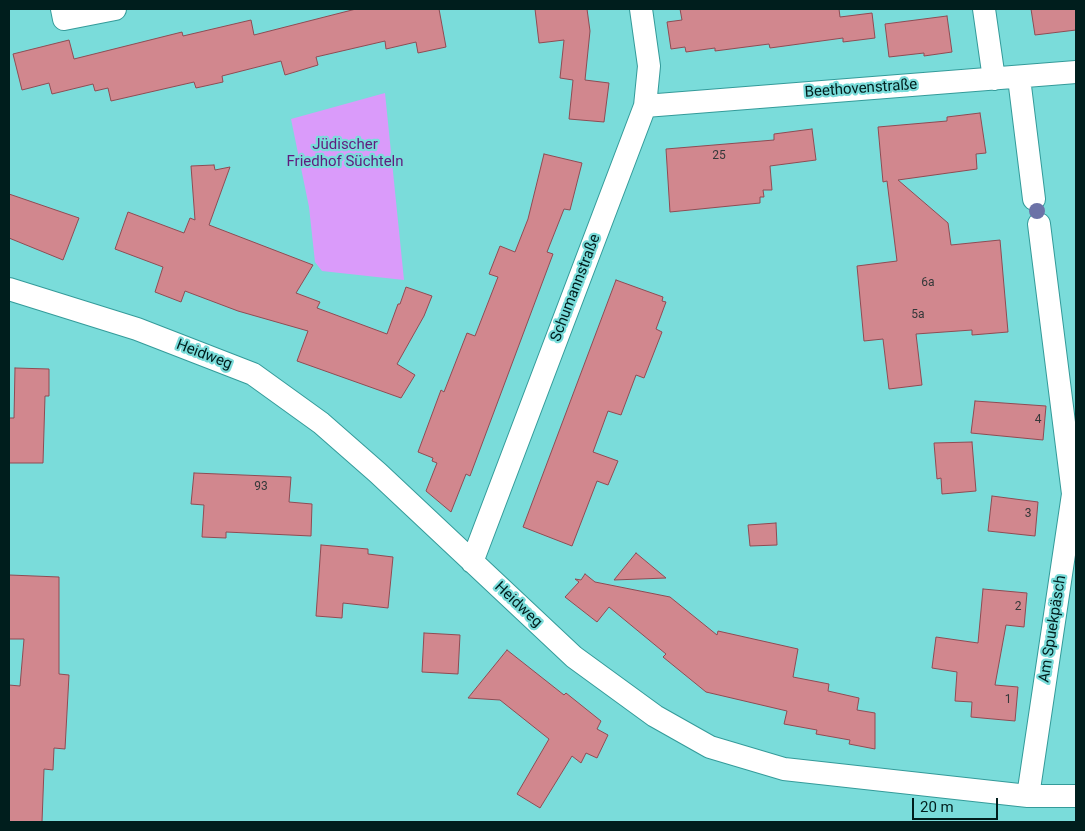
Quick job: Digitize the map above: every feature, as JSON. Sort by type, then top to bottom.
[{"type":"street","points":[[62,9],[64,19],[115,9]]},
{"type":"street","name":"Schumannstraße","points":[[472,562],[645,106],[649,66],[641,9]]},
{"type":"street","points":[[984,9],[994,79]]},
{"type":"street","name":"Beethovenstraße","points":[[645,106],[1076,72]]},
{"type":"street","points":[[1019,78],[1034,199]]},
{"type":"street","name":"Am Spuekpäsch","points":[[1028,796],[1075,494],[1038,224]]},
{"type":"street","name":"Heidweg","points":[[9,288],[137,330],[253,374],[321,423],[378,473],[574,657],[655,716],[710,747],[784,769],[1028,796],[1076,796]]},
{"type":"green space","name":"Jüdischer Friedhof Süchteln","points":[[385,93],[404,280],[322,271],[315,262],[309,207],[291,119]]},
{"type":"building","points":[[356,9],[439,9],[446,47],[418,53],[416,42],[386,49],[385,41],[316,57],[318,65],[285,75],[281,61],[222,76],[223,82],[196,88],[194,82],[111,101],[108,88],[95,91],[93,84],[52,94],[49,83],[22,90],[13,54],[69,40],[74,59],[182,32],[183,36],[251,20],[254,35]]},
{"type":"building","points":[[535,9],[587,9],[590,31],[585,80],[609,83],[604,122],[569,119],[573,80],[560,78],[564,40],[539,43]]},
{"type":"building","points":[[680,9],[839,9],[840,17],[872,13],[875,38],[843,42],[843,38],[770,48],[769,44],[715,51],[715,48],[686,52],[685,47],[671,49],[667,22],[682,20]]},
{"type":"building","points":[[1031,9],[1076,9],[1076,30],[1035,35]]},
{"type":"building","points":[[947,16],[952,52],[924,56],[924,53],[889,57],[885,24]]},
{"type":"building","points":[[980,113],[986,153],[976,154],[977,169],[898,180],[948,223],[951,245],[1000,240],[1008,332],[972,335],[972,330],[916,334],[922,385],[889,389],[883,339],[864,341],[857,266],[897,261],[887,181],[883,182],[878,127],[947,121],[947,117]]},
{"type":"building","points":[[812,129],[816,160],[770,166],[772,190],[763,190],[764,197],[760,197],[760,203],[670,212],[666,149],[774,140],[774,134]]},
{"type":"building","points":[[544,154],[582,163],[570,210],[564,209],[547,252],[553,254],[470,476],[466,474],[451,512],[426,491],[437,463],[432,461],[433,458],[418,452],[441,390],[444,392],[467,333],[475,336],[498,277],[489,274],[500,246],[515,252],[528,219]]},
{"type":"building","points":[[214,165],[215,170],[230,167],[209,225],[313,265],[296,293],[320,302],[317,308],[387,334],[406,287],[432,296],[424,316],[397,364],[415,375],[401,398],[297,361],[308,331],[238,311],[185,291],[181,302],[155,292],[163,267],[115,249],[128,212],[184,233],[190,218],[195,220],[191,166]]},
{"type":"building","points":[[9,194],[79,218],[63,260],[9,238]]},
{"type":"building","points":[[616,280],[663,297],[662,301],[666,302],[656,329],[662,332],[644,378],[636,375],[621,415],[608,411],[593,452],[618,461],[608,485],[597,481],[572,546],[523,527]]},
{"type":"building","points":[[15,368],[49,369],[49,396],[45,396],[43,463],[9,463],[9,418],[14,418]]},
{"type":"building","points":[[975,401],[1046,406],[1043,440],[971,433]]},
{"type":"building","points":[[972,442],[976,491],[942,494],[941,478],[937,479],[934,443]]},
{"type":"building","points":[[194,473],[291,477],[289,502],[312,504],[311,536],[226,532],[226,538],[202,537],[204,505],[191,504]]},
{"type":"building","points":[[992,496],[1038,502],[1035,536],[988,531]]},
{"type":"building","points":[[776,523],[777,545],[750,546],[748,525]]},
{"type":"building","points":[[321,545],[368,549],[368,554],[393,557],[388,608],[343,603],[342,618],[316,616]]},
{"type":"building","points":[[636,553],[666,578],[614,580]]},
{"type":"building","points":[[585,574],[595,582],[670,597],[717,635],[718,631],[798,649],[793,677],[829,684],[828,691],[859,698],[857,710],[875,713],[875,749],[849,744],[850,740],[816,734],[817,730],[784,724],[787,711],[706,692],[663,657],[666,654],[609,607],[597,622],[565,597],[579,582],[575,579],[581,580]]},
{"type":"building","points":[[9,575],[59,577],[59,674],[69,675],[65,749],[54,748],[53,770],[44,769],[42,822],[9,822],[9,685],[20,686],[24,639],[9,639]]},
{"type":"building","points":[[983,589],[1027,593],[1024,627],[1006,625],[995,685],[1018,687],[1015,721],[971,717],[972,702],[955,701],[957,672],[932,668],[936,637],[978,643]]},
{"type":"building","points":[[424,633],[460,635],[458,674],[422,672]]},
{"type":"building","points":[[507,650],[564,695],[566,693],[601,721],[597,729],[608,735],[597,758],[586,753],[581,763],[572,756],[540,808],[517,794],[549,739],[500,700],[468,698]]}]
